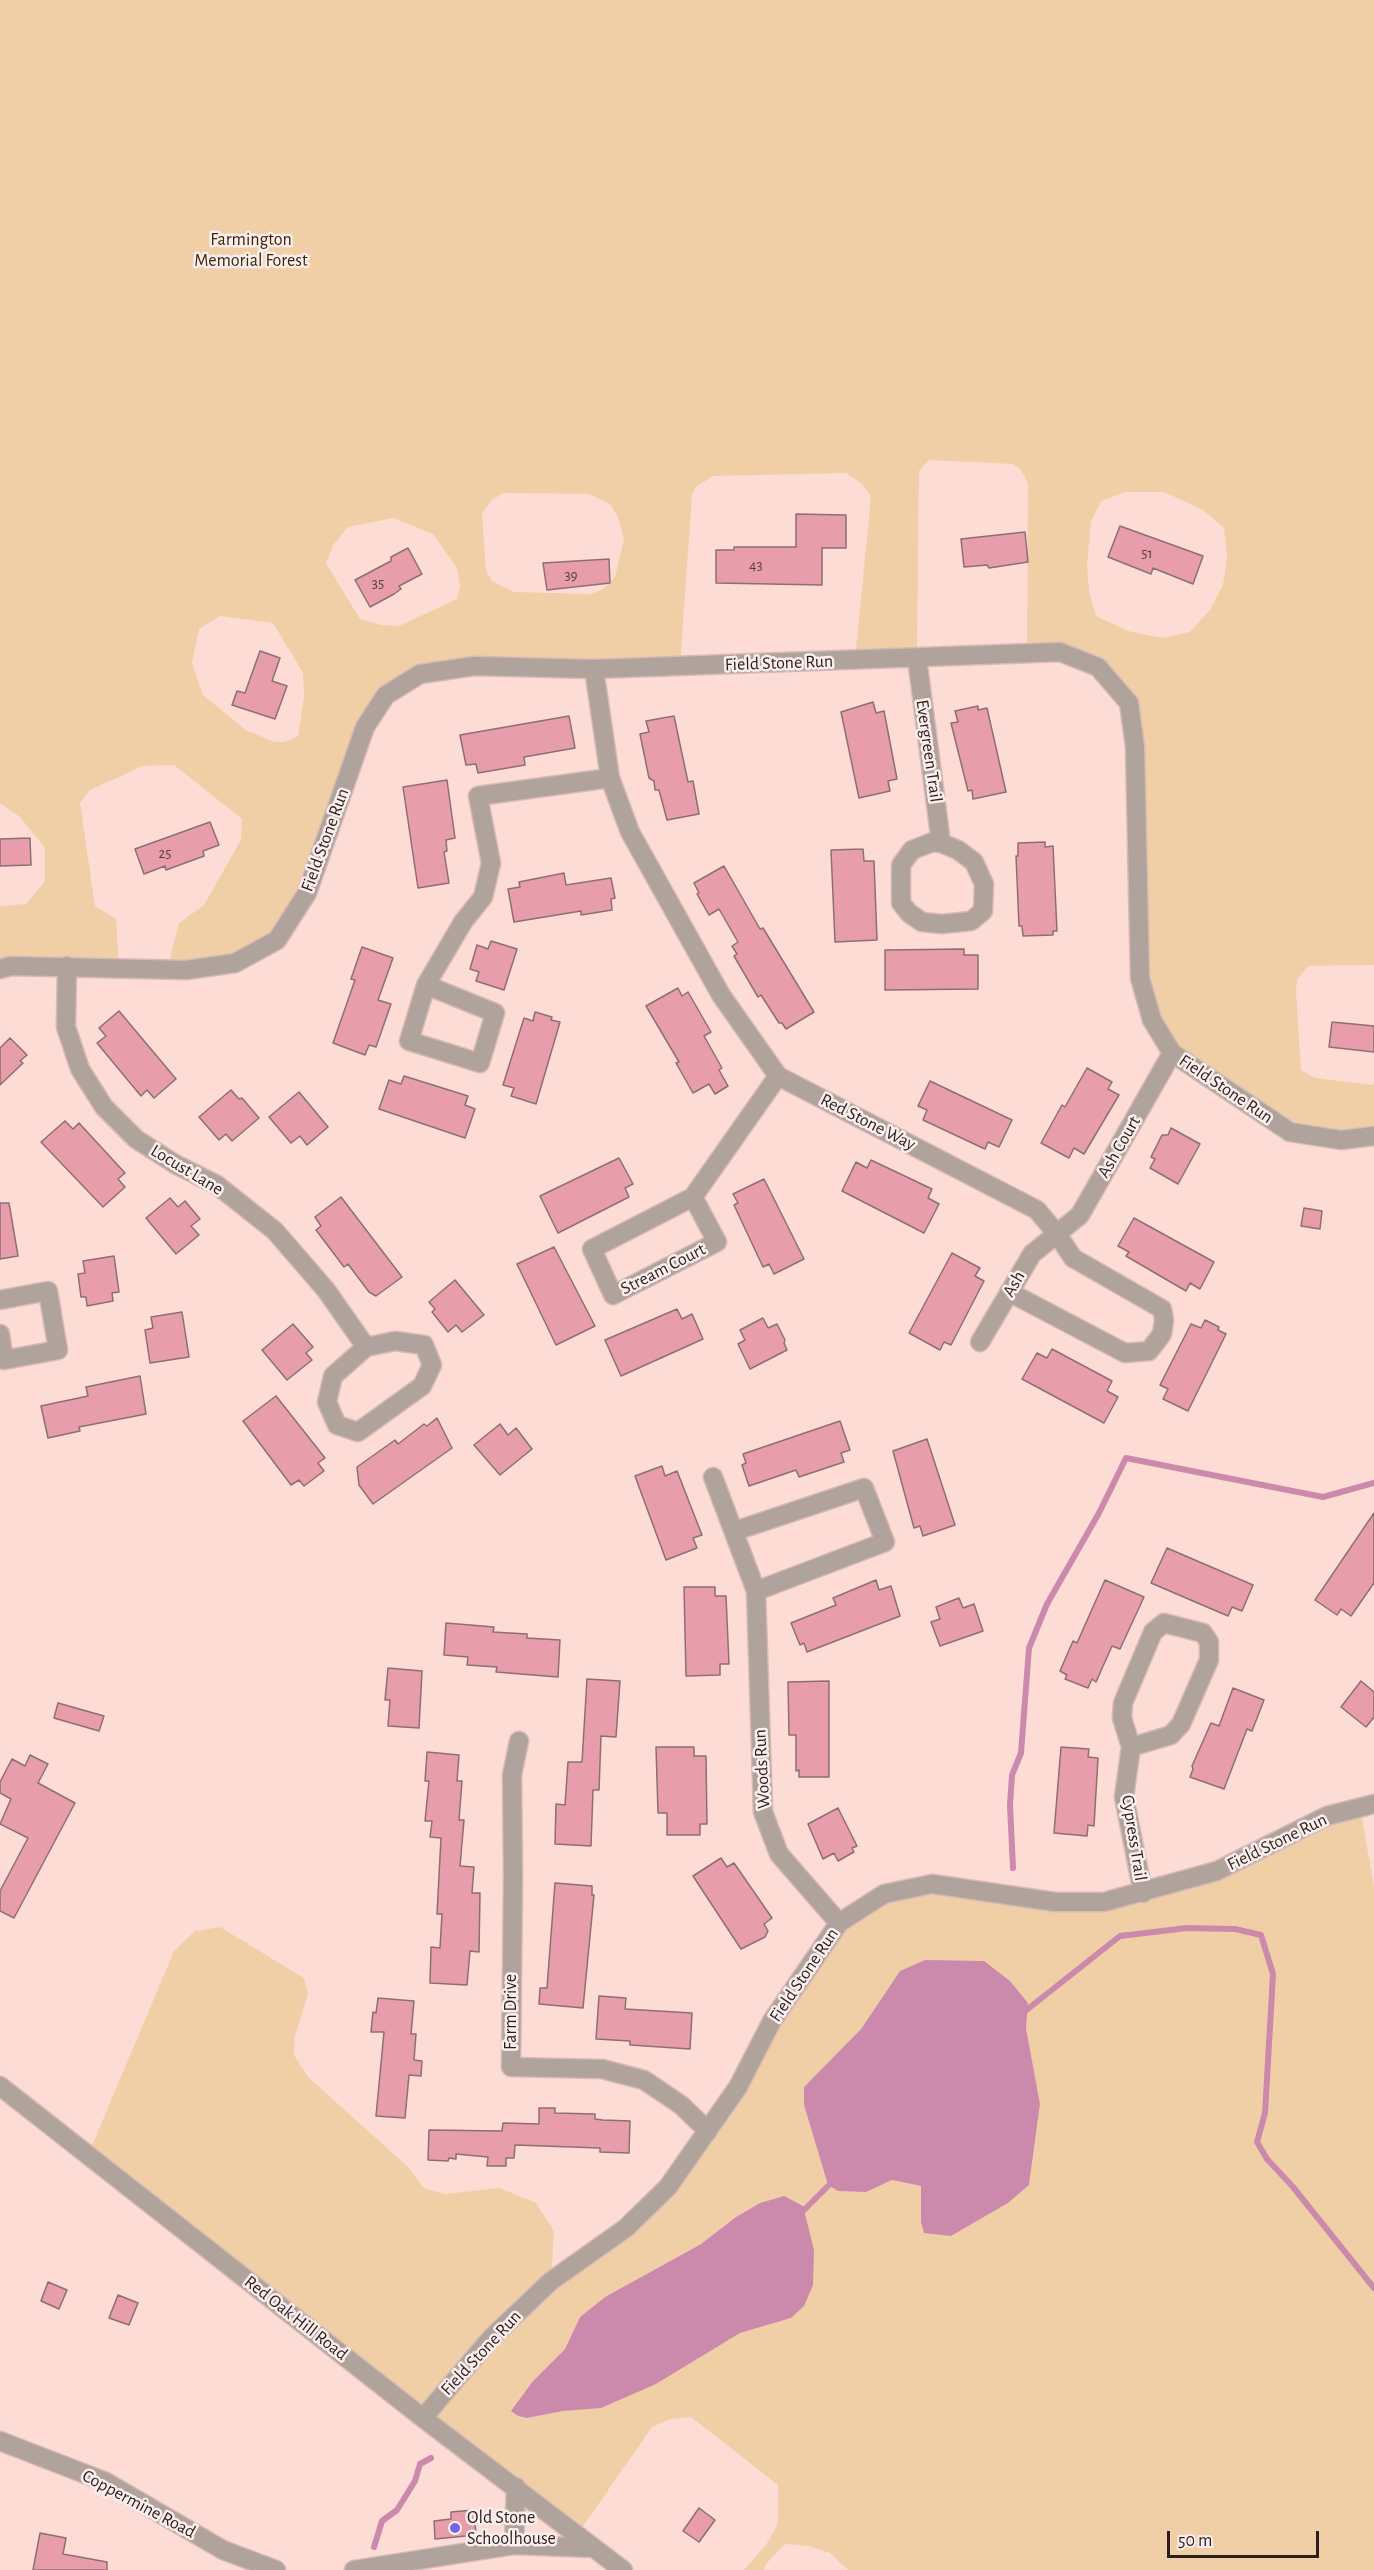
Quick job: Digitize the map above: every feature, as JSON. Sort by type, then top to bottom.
[{"type":"street","name":"Field Stone Run","points":[[0,969],[11,966],[67,966],[186,970],[235,963],[277,940],[308,893],[365,727],[386,695],[420,674],[474,666],[594,669],[1060,652],[1098,667],[1129,703],[1135,747],[1140,978],[1152,1020],[1172,1053],[1290,1132],[1341,1140],[1374,1136]]},
{"type":"street","name":"Evergreen Trail","points":[[917,658],[941,843]]},
{"type":"street","name":"Red Stone Way","points":[[594,669],[610,778],[630,832],[721,995],[778,1076],[1037,1210],[1073,1258],[1162,1309],[1164,1320],[1162,1334],[1149,1351],[1125,1353],[1009,1293]]},
{"type":"street","points":[[426,985],[495,1013],[480,1063],[409,1041],[426,985],[464,922],[483,897],[491,863],[478,796],[610,778]]},
{"type":"street","points":[[933,842],[941,843],[958,850],[974,862],[984,884],[983,911],[971,921],[942,924],[922,922],[909,913],[901,903],[901,865],[912,850],[933,842]]},
{"type":"street","name":"Locust Lane","points":[[67,966],[66,1027],[80,1069],[104,1107],[136,1139],[175,1164],[217,1185],[275,1231],[326,1290],[366,1347]]},
{"type":"street","name":"Ash Court","points":[[1057,1234],[1080,1215],[1172,1053]]},
{"type":"street","name":"Stream Court","points":[[693,1197],[717,1242],[613,1294],[592,1249],[693,1197],[778,1076]]},
{"type":"street","name":"Ash","points":[[980,1342],[1032,1254],[1057,1234]]},
{"type":"street","points":[[0,1300],[48,1291],[58,1350],[4,1360],[0,1334]]},
{"type":"street","points":[[395,1341],[424,1345],[432,1365],[422,1386],[358,1432],[337,1425],[327,1402],[333,1376],[366,1347],[395,1341]]},
{"type":"street","name":"Woods Run","points":[[713,1477],[756,1591],[763,1812],[780,1854],[839,1923]]},
{"type":"street","points":[[735,1531],[864,1488],[885,1542],[756,1591]]},
{"type":"street","name":"Cypress Trail","points":[[1131,1747],[1171,1735],[1181,1724],[1209,1660],[1209,1641],[1203,1633],[1164,1623],[1153,1632],[1123,1703],[1122,1718],[1131,1747],[1124,1797],[1143,1893]]},
{"type":"street","name":"Farm Drive","points":[[519,1741],[512,1775],[511,2067],[602,2069],[644,2080],[681,2105],[708,2131]]},
{"type":"street","name":"Field Stone Run","points":[[423,2418],[499,2330],[551,2281],[626,2228],[668,2187],[738,2087],[772,2021],[839,1923],[884,1894],[932,1884],[1055,1902],[1104,1902],[1217,1871],[1327,1816],[1374,1804]]},
{"type":"street","name":"Red Oak Hill Road","points":[[0,2085],[423,2418],[594,2548]]},
{"type":"street","name":"Coppermine Road","points":[[0,2441],[106,2482],[223,2550],[276,2570]]},
{"type":"street","points":[[514,2545],[516,2487]]},
{"type":"street","points":[[354,2570],[514,2545],[594,2548],[623,2570]]},
{"type":"green space","name":"Farmington Memorial Forest","points":[[0,0],[1374,0],[1374,965],[1308,966],[1297,980],[1296,992],[1301,1070],[1315,1078],[1374,1085],[1374,1136],[1290,1132],[1172,1053],[1152,1020],[1129,703],[1098,667],[1027,654],[1028,483],[1021,470],[1012,464],[929,460],[919,471],[917,658],[855,660],[871,496],[862,484],[846,473],[713,476],[696,487],[692,495],[680,666],[420,674],[386,695],[307,893],[277,940],[235,963],[167,970],[179,923],[204,905],[241,840],[242,819],[174,765],[143,766],[90,790],[80,803],[95,906],[116,919],[119,968],[0,969],[0,906],[26,904],[45,881],[45,848],[20,817],[0,803]],"holes":[[[1125,492],[1164,492],[1203,510],[1224,528],[1227,555],[1223,585],[1210,610],[1190,632],[1163,638],[1128,631],[1096,616],[1089,591],[1087,566],[1091,522],[1101,501]],[[504,493],[589,494],[610,504],[618,517],[624,539],[615,577],[603,589],[592,594],[514,592],[492,581],[486,571],[482,513],[492,500]],[[393,518],[433,534],[457,568],[460,586],[457,599],[399,626],[381,625],[360,619],[326,563],[334,544],[348,527]],[[220,616],[273,623],[303,673],[304,697],[298,736],[284,742],[274,742],[246,730],[203,695],[192,663],[199,629]]]},
{"type":"green space","points":[[1360,1807],[1374,1887],[1374,2570],[848,2570],[830,2553],[809,2546],[785,2544],[766,2564],[764,2570],[744,2570],[766,2545],[778,2523],[778,2485],[691,2417],[671,2419],[652,2427],[577,2535],[88,2155],[174,1951],[195,1931],[220,1927],[304,1978],[308,1994],[295,2036],[294,2055],[308,2077],[408,2167],[424,2188],[445,2194],[500,2188],[536,2203],[554,2231],[551,2280],[668,2187],[839,1923],[884,1894],[932,1884],[1055,1902],[1143,1893]],"holes":[[[887,1990],[1028,2003],[1026,2028],[1040,2104],[1029,2185],[1008,2203],[951,2236],[924,2229],[921,2221],[921,2186],[892,2180],[828,2185],[804,2105],[804,2087],[861,2029]],[[760,2203],[791,2318],[740,2333],[656,2384],[563,2411],[527,2418],[512,2412],[533,2381],[565,2349],[580,2317],[605,2297],[701,2244],[736,2217]]]},
{"type":"shaded area","points":[[925,1960],[984,1961],[1010,1981],[1028,2003],[1026,2028],[1040,2104],[1029,2185],[1008,2203],[951,2236],[924,2233],[921,2222],[921,2186],[892,2180],[866,2192],[838,2191],[828,2185],[804,2105],[804,2087],[861,2029],[900,1971]]},
{"type":"shaded area","points":[[784,2196],[803,2206],[814,2250],[813,2285],[804,2306],[791,2318],[740,2333],[656,2384],[601,2408],[563,2411],[527,2418],[511,2411],[533,2381],[565,2349],[580,2317],[605,2297],[701,2244],[736,2217],[760,2203]]},
{"type":"building","points":[[796,514],[846,515],[846,548],[822,548],[822,585],[716,583],[716,550],[734,550],[734,547],[796,547]]},
{"type":"building","points":[[1120,526],[1203,556],[1193,584],[1153,568],[1151,574],[1108,557]]},
{"type":"building","points":[[1025,532],[1028,562],[989,568],[987,565],[964,567],[961,539]]},
{"type":"building","points":[[408,548],[422,574],[399,586],[401,589],[370,607],[355,580],[391,561],[391,557]]},
{"type":"building","points":[[609,559],[610,583],[547,590],[543,563]]},
{"type":"building","points":[[260,651],[280,658],[272,681],[287,686],[275,719],[232,705],[237,691],[245,693]]},
{"type":"building","points":[[873,702],[876,713],[884,711],[897,779],[888,781],[890,791],[859,798],[841,712]]},
{"type":"building","points":[[978,706],[978,710],[987,708],[1006,792],[973,799],[972,790],[968,791],[951,723],[958,722],[955,711]]},
{"type":"building","points":[[569,716],[575,748],[524,757],[525,765],[478,773],[476,764],[466,765],[460,735]]},
{"type":"building","points":[[674,716],[688,782],[693,781],[699,814],[667,820],[659,790],[655,790],[654,781],[649,778],[640,734],[649,732],[646,721]]},
{"type":"building","points":[[447,780],[455,838],[446,840],[447,851],[444,852],[449,883],[418,888],[403,787]]},
{"type":"building","points":[[210,822],[219,845],[203,851],[204,856],[166,870],[165,866],[144,874],[135,849]]},
{"type":"building","points":[[30,838],[31,865],[0,866],[0,839]]},
{"type":"building","points":[[1045,842],[1045,847],[1053,846],[1057,931],[1053,931],[1053,935],[1023,936],[1022,926],[1019,926],[1016,856],[1018,856],[1018,843]]},
{"type":"building","points":[[863,849],[864,861],[874,861],[877,940],[835,942],[831,850]]},
{"type":"building","points":[[724,866],[760,929],[763,928],[814,1012],[786,1029],[782,1023],[779,1023],[761,995],[758,997],[734,956],[737,954],[732,946],[738,942],[719,909],[709,915],[697,894],[699,893],[694,883]]},
{"type":"building","points":[[564,873],[566,885],[611,878],[615,898],[611,899],[612,910],[581,915],[581,911],[514,922],[508,889],[520,887],[519,882]]},
{"type":"building","points":[[491,941],[517,949],[504,990],[476,981],[479,972],[470,969],[477,945],[488,949]]},
{"type":"building","points":[[362,947],[393,958],[378,1000],[391,1004],[376,1047],[369,1045],[365,1055],[333,1043],[355,980],[351,979]]},
{"type":"building","points":[[964,949],[964,955],[978,955],[978,989],[885,990],[885,950]]},
{"type":"building","points":[[678,988],[682,996],[688,992],[711,1032],[704,1036],[722,1068],[719,1070],[728,1086],[715,1094],[709,1084],[693,1093],[676,1063],[679,1062],[646,1006]]},
{"type":"building","points":[[119,1011],[176,1079],[154,1098],[147,1090],[141,1096],[97,1043],[106,1036],[99,1028]]},
{"type":"building","points":[[535,1012],[560,1022],[536,1104],[511,1096],[514,1088],[503,1085],[524,1018],[533,1021]]},
{"type":"building","points":[[1332,1022],[1374,1026],[1374,1052],[1329,1047]]},
{"type":"building","points":[[10,1038],[27,1055],[20,1061],[23,1063],[0,1085],[0,1048]]},
{"type":"building","points":[[1087,1068],[1112,1082],[1108,1089],[1119,1095],[1084,1154],[1074,1148],[1069,1158],[1041,1143],[1062,1105],[1065,1107]]},
{"type":"building","points":[[404,1076],[468,1096],[465,1105],[475,1109],[465,1138],[379,1109],[389,1080],[401,1084]]},
{"type":"building","points":[[930,1081],[1012,1120],[999,1147],[988,1142],[985,1149],[923,1120],[927,1110],[918,1106]]},
{"type":"building","points":[[231,1090],[239,1099],[242,1098],[259,1118],[232,1141],[226,1134],[219,1140],[199,1117]]},
{"type":"building","points":[[299,1092],[328,1127],[307,1145],[300,1136],[291,1143],[269,1117]]},
{"type":"building","points":[[65,1121],[73,1129],[79,1123],[125,1173],[118,1179],[125,1187],[103,1207],[41,1142]]},
{"type":"building","points":[[1171,1128],[1200,1144],[1178,1184],[1150,1168],[1155,1159],[1151,1157],[1162,1135],[1168,1135]]},
{"type":"building","points":[[619,1158],[633,1184],[625,1188],[629,1197],[558,1233],[540,1196]]},
{"type":"building","points":[[871,1160],[932,1189],[928,1198],[939,1204],[924,1233],[842,1191],[856,1162],[867,1168]]},
{"type":"building","points":[[764,1179],[804,1259],[774,1274],[769,1264],[763,1267],[734,1205],[738,1203],[733,1194]]},
{"type":"building","points":[[341,1197],[402,1277],[376,1296],[369,1292],[348,1264],[344,1267],[316,1230],[321,1226],[315,1217]]},
{"type":"building","points":[[170,1198],[178,1207],[185,1201],[200,1219],[191,1226],[199,1235],[176,1254],[146,1218]]},
{"type":"building","points":[[0,1203],[9,1203],[18,1256],[0,1259]]},
{"type":"building","points":[[1304,1208],[1322,1211],[1320,1229],[1301,1226]]},
{"type":"building","points":[[1134,1218],[1214,1262],[1200,1289],[1190,1283],[1186,1291],[1126,1256],[1129,1252],[1118,1246]]},
{"type":"building","points":[[554,1247],[595,1326],[556,1345],[517,1264]]},
{"type":"building","points":[[952,1253],[980,1268],[975,1276],[984,1281],[951,1345],[944,1342],[940,1350],[909,1333]]},
{"type":"building","points":[[114,1256],[119,1292],[112,1293],[113,1301],[87,1306],[86,1297],[81,1297],[78,1274],[85,1273],[83,1261]]},
{"type":"building","points":[[455,1280],[484,1315],[462,1332],[456,1325],[448,1332],[432,1312],[435,1309],[429,1302]]},
{"type":"building","points":[[677,1309],[682,1319],[692,1314],[703,1339],[621,1376],[605,1340]]},
{"type":"building","points":[[182,1312],[189,1357],[150,1363],[145,1330],[153,1328],[151,1317]]},
{"type":"building","points":[[763,1318],[768,1328],[777,1324],[787,1350],[750,1369],[738,1344],[745,1340],[740,1330]]},
{"type":"building","points":[[1205,1320],[1219,1327],[1218,1330],[1226,1334],[1188,1411],[1163,1399],[1168,1389],[1160,1385],[1191,1324],[1201,1328]]},
{"type":"building","points":[[293,1324],[313,1347],[306,1353],[312,1360],[287,1380],[262,1350]]},
{"type":"building","points":[[1052,1349],[1112,1381],[1107,1391],[1118,1397],[1104,1423],[1022,1379],[1037,1353],[1047,1358]]},
{"type":"building","points":[[140,1376],[146,1414],[79,1427],[80,1431],[48,1438],[41,1406],[88,1396],[86,1387]]},
{"type":"building","points":[[276,1396],[325,1458],[318,1463],[324,1471],[304,1486],[299,1480],[291,1485],[243,1421]]},
{"type":"building","points":[[437,1418],[452,1448],[373,1504],[359,1485],[357,1467],[395,1440],[398,1444],[424,1424],[427,1426]]},
{"type":"building","points":[[840,1421],[850,1450],[841,1453],[844,1462],[799,1477],[796,1470],[749,1486],[742,1465],[746,1463],[743,1454]]},
{"type":"building","points":[[500,1424],[508,1435],[516,1428],[532,1449],[500,1475],[474,1445]]},
{"type":"building","points":[[927,1439],[955,1525],[923,1536],[920,1526],[914,1528],[893,1451]]},
{"type":"building","points":[[662,1466],[665,1476],[677,1471],[702,1535],[693,1538],[697,1548],[666,1560],[635,1476]]},
{"type":"building","points":[[1374,1513],[1374,1583],[1351,1616],[1341,1609],[1337,1615],[1315,1600]]},
{"type":"building","points":[[1167,1548],[1253,1585],[1242,1611],[1232,1607],[1228,1616],[1151,1583]]},
{"type":"building","points":[[876,1580],[879,1590],[891,1586],[900,1616],[807,1652],[804,1643],[800,1645],[791,1623],[836,1605],[833,1598]]},
{"type":"building","points":[[1105,1580],[1144,1597],[1120,1649],[1112,1646],[1096,1682],[1092,1679],[1088,1688],[1065,1679],[1067,1675],[1060,1671],[1073,1641],[1077,1643]]},
{"type":"building","points":[[684,1587],[715,1587],[715,1596],[726,1596],[729,1664],[720,1664],[720,1675],[686,1676]]},
{"type":"building","points":[[959,1598],[963,1608],[974,1604],[983,1631],[940,1646],[931,1622],[940,1619],[936,1607]]},
{"type":"building","points":[[446,1623],[494,1627],[493,1632],[527,1634],[527,1638],[560,1640],[558,1677],[496,1672],[497,1667],[467,1665],[468,1657],[444,1655]]},
{"type":"building","points":[[388,1668],[422,1671],[419,1728],[388,1726],[390,1700],[385,1700]]},
{"type":"building","points":[[587,1679],[620,1681],[616,1737],[601,1736],[599,1790],[593,1790],[591,1846],[555,1844],[556,1804],[565,1805],[568,1762],[582,1762]]},
{"type":"building","points":[[829,1681],[829,1777],[799,1777],[799,1770],[796,1771],[796,1735],[789,1735],[788,1682]]},
{"type":"building","points":[[1361,1681],[1374,1692],[1374,1717],[1366,1727],[1341,1707]]},
{"type":"building","points":[[1233,1688],[1264,1700],[1252,1731],[1247,1729],[1224,1789],[1190,1777],[1192,1766],[1211,1723],[1219,1726]]},
{"type":"building","points":[[58,1703],[104,1716],[99,1731],[54,1718]]},
{"type":"building","points":[[656,1747],[694,1747],[694,1756],[706,1756],[707,1824],[700,1824],[700,1835],[667,1835],[667,1813],[658,1813]]},
{"type":"building","points":[[1061,1747],[1089,1749],[1088,1757],[1098,1758],[1094,1826],[1088,1825],[1087,1836],[1054,1833]]},
{"type":"building","points":[[427,1752],[459,1755],[457,1781],[462,1781],[459,1820],[464,1820],[460,1866],[474,1867],[472,1893],[480,1893],[479,1952],[470,1951],[467,1985],[430,1983],[431,1947],[440,1948],[442,1914],[437,1914],[441,1838],[430,1837],[432,1821],[425,1821],[429,1781],[425,1781]]},
{"type":"building","points":[[30,1755],[48,1764],[38,1783],[75,1803],[14,1918],[0,1911],[0,1891],[28,1838],[0,1824],[11,1799],[0,1793],[0,1782],[12,1759],[25,1766]]},
{"type":"building","points":[[838,1808],[857,1846],[852,1848],[854,1852],[838,1861],[834,1853],[823,1859],[808,1824]]},
{"type":"building","points":[[721,1858],[727,1867],[734,1863],[772,1918],[764,1924],[768,1931],[765,1937],[741,1949],[693,1876]]},
{"type":"building","points":[[555,1883],[592,1886],[592,1895],[594,1895],[583,2008],[539,2004],[540,1988],[547,1988]]},
{"type":"building","points":[[599,1996],[626,1998],[625,2009],[692,2013],[690,2049],[630,2045],[630,2041],[596,2039]]},
{"type":"building","points":[[378,1998],[414,2001],[411,2034],[416,2034],[414,2060],[422,2061],[421,2076],[409,2075],[405,2118],[376,2116],[384,2032],[371,2032],[373,2012],[376,2013]]},
{"type":"building","points":[[539,2108],[555,2108],[555,2113],[595,2114],[595,2119],[630,2121],[629,2153],[600,2152],[600,2148],[515,2145],[514,2158],[506,2158],[506,2166],[487,2166],[488,2157],[456,2154],[456,2159],[449,2158],[448,2161],[428,2160],[429,2130],[502,2131],[503,2123],[539,2124]]},
{"type":"building","points":[[48,2282],[67,2290],[59,2309],[41,2301]]},
{"type":"building","points":[[118,2295],[138,2303],[129,2325],[109,2318]]},
{"type":"building","points":[[699,2508],[715,2520],[699,2542],[683,2531]]},
{"type":"building","name":"Old Stone Schoolhouse","points":[[474,2510],[476,2535],[435,2539],[434,2521],[451,2519],[451,2512]]},
{"type":"building","points":[[40,2533],[66,2538],[63,2554],[107,2562],[107,2570],[33,2570]]},
{"type":"waterway","points":[[1013,1868],[1010,1805],[1012,1775],[1021,1753],[1029,1648],[1047,1604],[1099,1513],[1126,1458],[1323,1497],[1374,1483]]},
{"type":"waterway","points":[[1024,2012],[1120,1936],[1187,1928],[1235,1929],[1261,1935],[1273,1974],[1265,2113],[1257,2142],[1267,2159],[1293,2187],[1374,2288]]},
{"type":"waterway","points":[[799,2215],[832,2182]]},
{"type":"waterway","points":[[374,2547],[382,2521],[397,2510],[415,2481],[420,2464],[431,2458]]},
{"type":"place","name":"Old Stone Schoolhouse","points":[[455,2528]]}]
